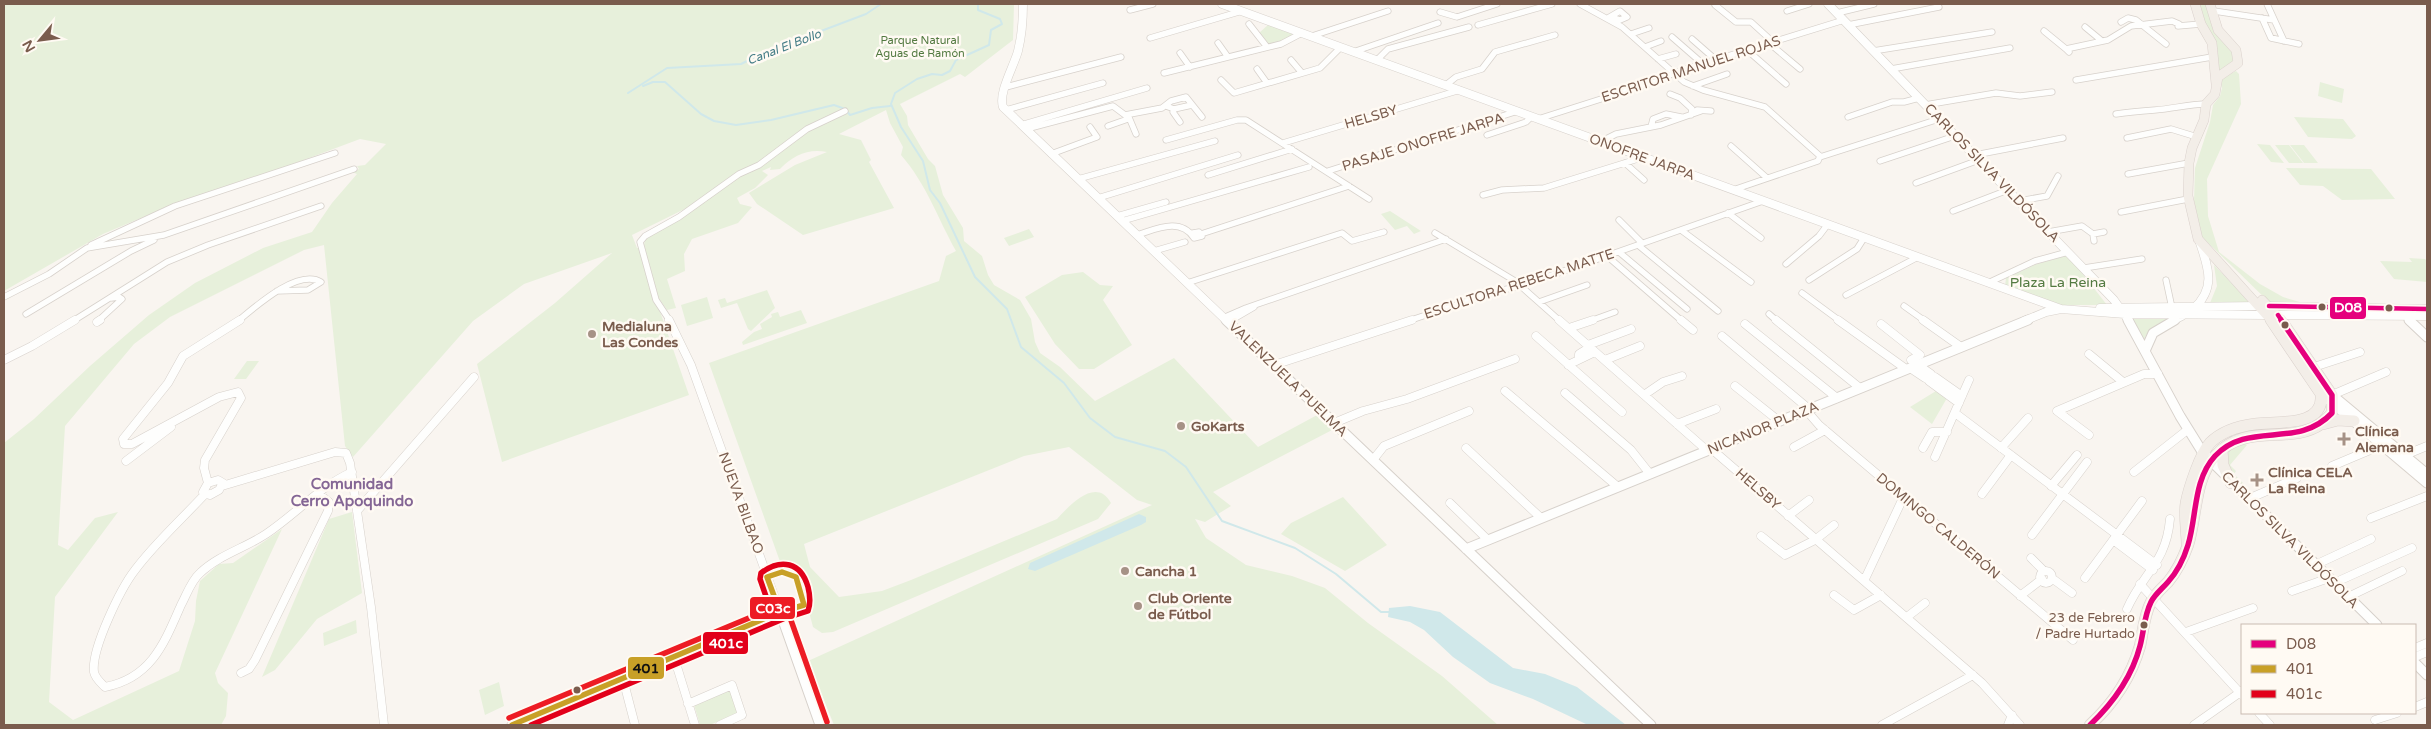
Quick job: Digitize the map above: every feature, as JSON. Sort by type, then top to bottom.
[{"type":"main road","points":[[2196,4],[2202,26],[2211,39],[2216,85]]},
{"type":"main road","points":[[2212,7],[2218,30],[2231,42],[2238,56],[2236,65],[2218,77],[2215,94],[2207,103],[2204,120],[2196,137],[2189,163],[2188,198],[2198,239],[2269,310],[2314,367],[2329,398],[2330,415],[2317,426]]},
{"type":"main road","points":[[2213,68],[2223,73]]},
{"type":"main road","points":[[2269,310],[2329,398]]},
{"type":"main road","points":[[2187,545],[2186,504],[2203,454],[2215,439],[2235,428],[2255,424],[2295,422],[2311,416],[2329,398]]},
{"type":"main road","points":[[2090,725],[2107,708],[2123,685],[2136,657],[2154,597],[2177,570],[2192,534],[2197,500],[2211,462],[2222,449],[2242,437],[2261,433],[2302,431],[2338,420],[2354,421]]},
{"type":"main road","points":[[2222,449],[2223,465],[2231,482]]},
{"type":"street","points":[[1023,4],[1024,26],[1022,40],[1001,99],[1001,104],[1006,110],[1103,83]]},
{"type":"street","points":[[1130,10],[1153,4]]},
{"type":"street","name":"ONOFRE JARPA","points":[[1228,4],[1242,11],[1353,52],[2061,309]]},
{"type":"street","points":[[1440,12],[1457,17],[1496,4]]},
{"type":"street","points":[[1478,25],[1552,4]]},
{"type":"street","points":[[1580,4],[1610,17],[1672,73],[1693,86],[1763,106],[1820,157]]},
{"type":"street","points":[[1786,10],[1808,4]]},
{"type":"street","name":"CARLOS SILVA VILDÓSOLA","points":[[1828,4],[2084,268],[2123,311],[2158,374],[2186,431],[2203,454],[2376,624]]},
{"type":"street","points":[[1836,13],[1874,4]]},
{"type":"street","points":[[2267,4],[2284,41]]},
{"type":"street","points":[[1715,5],[1736,22],[1751,22],[1800,69]]},
{"type":"street","name":"ESCRITOR MANUEL ROJAS","points":[[1487,135],[1535,118],[1664,79],[1672,73],[1771,42],[1846,23],[1939,7]]},
{"type":"street","points":[[2212,7],[2274,20]]},
{"type":"street","points":[[1150,38],[1242,11]]},
{"type":"street","points":[[1312,36],[1388,11]]},
{"type":"street","points":[[2121,22],[2124,19],[2132,18],[2166,44]]},
{"type":"street","points":[[2262,18],[2270,37],[2299,44]]},
{"type":"street","points":[[1353,52],[1438,23]]},
{"type":"street","points":[[1249,24],[1267,47]]},
{"type":"street","points":[[2044,31],[2068,51],[2116,37],[2131,26],[2141,24],[2169,24],[2174,27],[2179,25],[2202,26]]},
{"type":"street","points":[[2085,26],[2102,41]]},
{"type":"street","points":[[1376,60],[1388,49],[1413,44],[1469,27]]},
{"type":"street","points":[[1631,34],[1649,28]]},
{"type":"street","points":[[1873,51],[1992,32]]},
{"type":"street","points":[[1164,73],[1267,47],[1289,40],[1302,33]]},
{"type":"street","points":[[1365,115],[1453,88],[1456,77],[1482,70],[1495,52],[1555,35]]},
{"type":"street","points":[[1672,37],[1703,64]]},
{"type":"street","points":[[1692,39],[1716,60]]},
{"type":"street","points":[[1645,47],[1661,41]]},
{"type":"street","points":[[1218,43],[1228,58]]},
{"type":"street","points":[[1234,93],[1320,68],[1341,47]]},
{"type":"street","points":[[1891,70],[2010,48]]},
{"type":"street","points":[[1746,50],[1786,84]]},
{"type":"street","points":[[1180,53],[1190,67]]},
{"type":"street","points":[[1658,59],[1676,54]]},
{"type":"street","points":[[1006,87],[1121,57]]},
{"type":"street","points":[[2076,80],[2212,57]]},
{"type":"street","points":[[1291,60],[1302,73]]},
{"type":"street","points":[[1257,69],[1267,83]]},
{"type":"street","points":[[1693,86],[1727,74]]},
{"type":"street","points":[[1221,80],[1240,100]]},
{"type":"street","points":[[1024,127],[1147,88]]},
{"type":"street","name":"HELSBY","points":[[1283,143],[1453,88]]},
{"type":"street","points":[[1925,104],[1996,93],[2020,96],[2052,92]]},
{"type":"street","points":[[1670,94],[1683,100],[1691,112]]},
{"type":"street","points":[[1108,126],[1186,97],[1202,117]]},
{"type":"street","points":[[1848,117],[1892,102],[1904,102],[1919,98]]},
{"type":"street","points":[[2164,104],[2191,100],[2207,103]]},
{"type":"street","points":[[2116,114],[2144,109],[2154,110],[2207,103]]},
{"type":"street","points":[[1166,106],[1174,109],[1192,105]]},
{"type":"street","points":[[1024,127],[1113,106],[1128,117],[1136,134]]},
{"type":"street","points":[[1174,109],[1173,112],[1180,122]]},
{"type":"street","name":"VALENZUELA PUELMA","points":[[1006,110],[1651,725]]},
{"type":"street","name":"NUEVA BILBAO","points":[[820,725],[691,365],[668,317],[656,300],[640,242],[645,236],[678,217],[739,174],[758,165],[807,129],[845,111]]},
{"type":"street","points":[[1600,142],[1616,134],[1674,122],[1691,112],[1711,111]]},
{"type":"street","name":"PASAJE ONOFRE JARPA","points":[[1328,172],[1518,112]]},
{"type":"street","points":[[1651,127],[1652,119],[1663,114],[1681,117]]},
{"type":"street","points":[[1166,140],[1242,119],[1283,143],[1369,199]]},
{"type":"street","points":[[1733,190],[1818,161],[1820,157],[1939,119]]},
{"type":"street","points":[[1051,154],[1097,138],[1090,127]]},
{"type":"street","points":[[2127,138],[2171,130],[2196,137]]},
{"type":"street","points":[[1880,161],[1955,136]]},
{"type":"street","points":[[1916,183],[1977,158],[2063,138]]},
{"type":"street","points":[[1078,179],[1215,141]]},
{"type":"street","points":[[1731,146],[1767,178]]},
{"type":"street","points":[[1208,175],[1292,149]]},
{"type":"street","points":[[8,294],[55,271],[87,248],[122,229],[176,206],[335,153]]},
{"type":"street","points":[[1098,198],[1238,155]]},
{"type":"street","points":[[1483,195],[1502,190],[1544,188],[1644,158]]},
{"type":"street","points":[[1625,163],[1644,180]]},
{"type":"street","points":[[2128,174],[2189,163]]},
{"type":"street","points":[[1120,219],[1309,168]]},
{"type":"street","points":[[26,314],[131,251],[164,235],[354,169]]},
{"type":"street","points":[[2019,201],[2047,196],[2058,176]]},
{"type":"street","points":[[1137,235],[1173,225],[1185,228],[1193,234],[1193,237],[1197,238],[1201,237],[1201,234],[1349,186]]},
{"type":"street","points":[[1953,211],[2008,190]]},
{"type":"street","points":[[2120,212],[2188,198]]},
{"type":"street","name":"ESCULTORA REBECA MATTE","points":[[1274,365],[1498,291],[1521,286],[1764,201]]},
{"type":"street","points":[[1120,219],[1166,202]]},
{"type":"street","points":[[4,362],[27,352],[32,346],[152,270],[194,250],[321,206]]},
{"type":"street","points":[[1728,213],[1761,238]]},
{"type":"street","points":[[1620,220],[1640,244],[1718,311]]},
{"type":"street","points":[[1786,264],[1819,236],[1828,224]]},
{"type":"street","points":[[2048,232],[2080,226],[2093,238],[2104,232]]},
{"type":"street","points":[[1681,230],[1750,282]]},
{"type":"street","points":[[1186,282],[1342,233],[1352,242],[1384,232]]},
{"type":"street","name":"HELSBY","points":[[1436,233],[1521,286],[1703,447],[1715,452],[1907,617],[1972,675],[2020,725]]},
{"type":"street","points":[[87,248],[164,235]]},
{"type":"street","points":[[1809,280],[1856,249],[1864,238]]},
{"type":"street","points":[[2145,351],[2147,339],[2152,333],[2196,308],[2208,292],[2210,283],[2209,269],[2198,239]]},
{"type":"street","points":[[1226,320],[1256,306],[1446,240]]},
{"type":"street","points":[[1154,251],[1185,242]]},
{"type":"street","points":[[1619,252],[1687,309]]},
{"type":"street","points":[[1988,283],[2035,261],[2068,252]]},
{"type":"street","points":[[1607,256],[1693,330]]},
{"type":"street","points":[[1846,295],[1910,263],[1918,257]]},
{"type":"street","points":[[2084,268],[2142,259]]},
{"type":"street","points":[[208,484],[204,468],[205,460],[241,398],[241,394],[234,391],[227,393],[132,444],[126,445],[123,442],[125,435],[168,383],[183,356],[234,324],[283,287],[316,278],[321,282],[308,290],[278,291]]},
{"type":"street","points":[[2166,280],[2172,308]]},
{"type":"street","points":[[1539,302],[1586,285]]},
{"type":"street","points":[[1802,293],[1916,364]]},
{"type":"street","points":[[96,322],[120,302],[121,297],[115,297],[102,302]]},
{"type":"street","points":[[1904,306],[1960,347]]},
{"type":"street","points":[[2061,309],[2093,310],[2102,314],[2123,311],[2196,308],[2407,312],[2427,316]]},
{"type":"street","points":[[2407,312],[2427,308]]},
{"type":"street","name":"NICANOR PLAZA","points":[[1466,549],[1916,364],[2046,312],[2061,309]]},
{"type":"street","points":[[2123,311],[2185,314],[2269,310]]},
{"type":"street","points":[[1569,328],[1615,312]]},
{"type":"street","points":[[2407,312],[2427,337]]},
{"type":"street","points":[[1769,314],[1860,388]]},
{"type":"street","points":[[1745,324],[1837,398]]},
{"type":"street","points":[[1881,324],[1930,378],[1961,400]]},
{"type":"street","points":[[1568,364],[1579,358],[1584,359],[1591,348],[1631,329]]},
{"type":"street","points":[[1536,336],[1622,412]]},
{"type":"street","name":"DOMINGO CALDERÓN","points":[[1722,336],[1807,410],[1825,430],[2073,640]]},
{"type":"street","points":[[1605,360],[1640,346]]},
{"type":"street","points":[[2314,367],[2360,352]]},
{"type":"street","points":[[2089,354],[2123,382]]},
{"type":"street","points":[[1334,423],[1363,411],[1407,399],[1514,359]]},
{"type":"street","points":[[2329,398],[2386,372]]},
{"type":"street","points":[[2089,435],[2057,411],[2144,374],[2158,374]]},
{"type":"street","points":[[1644,395],[1663,382],[1682,376]]},
{"type":"street","points":[[357,511],[474,377]]},
{"type":"street","points":[[1935,457],[1969,380]]},
{"type":"street","points":[[1735,386],[1779,421]]},
{"type":"street","points":[[1505,392],[1618,487]]},
{"type":"street","points":[[1565,393],[1631,450],[1650,474]]},
{"type":"street","points":[[2329,398],[2427,483]]},
{"type":"street","points":[[2329,398],[2405,455],[2427,474]]},
{"type":"street","points":[[1677,424],[1716,409]]},
{"type":"street","points":[[1373,460],[1384,446],[1470,410]]},
{"type":"street","points":[[1955,413],[2063,494],[2115,538],[2155,567]]},
{"type":"street","points":[[126,461],[184,416]]},
{"type":"street","points":[[2001,448],[2028,418]]},
{"type":"street","points":[[1794,447],[1825,430]]},
{"type":"street","points":[[2134,472],[2186,431]]},
{"type":"street","points":[[1923,448],[1932,432],[1946,432]]},
{"type":"street","points":[[2332,466],[2382,445]]},
{"type":"street","points":[[2405,455],[2427,446]]},
{"type":"street","points":[[1466,448],[1541,518]]},
{"type":"street","points":[[352,472],[333,481],[273,530],[249,544],[216,559],[209,565],[194,581],[170,629],[140,675],[122,684],[105,687],[97,680],[94,674],[94,658],[127,582],[136,568],[205,494],[216,492],[222,486],[338,452],[346,453],[352,472],[355,492],[371,607],[384,725]]},
{"type":"street","points":[[1982,494],[2011,455]]},
{"type":"street","points":[[2052,486],[2077,455]]},
{"type":"street","points":[[2032,535],[2087,462]]},
{"type":"street","points":[[2248,499],[2296,478]]},
{"type":"street","points":[[205,494],[203,490],[208,484],[218,480],[222,486]]},
{"type":"street","points":[[240,673],[249,669],[255,660],[328,510],[329,502],[319,494]]},
{"type":"street","points":[[1864,581],[1904,496]]},
{"type":"street","points":[[2371,518],[2427,496]]},
{"type":"street","points":[[1788,516],[1810,500]]},
{"type":"street","points":[[2085,578],[2142,501]]},
{"type":"street","points":[[1450,503],[1487,539]]},
{"type":"street","points":[[2127,608],[2140,584],[2155,567],[2169,533],[2170,519]]},
{"type":"street","points":[[1760,536],[1785,555],[1816,540],[1834,525]]},
{"type":"street","points":[[2315,565],[2371,539]]},
{"type":"street","points":[[2292,591],[2331,581],[2412,548]]},
{"type":"street","points":[[2031,558],[2050,582],[2053,579],[2072,593]]},
{"type":"street","points":[[2348,597],[2402,571]]},
{"type":"street","points":[[2020,596],[2043,575]]},
{"type":"street","points":[[2140,584],[2241,692],[2194,725]]},
{"type":"street","points":[[1834,595],[1854,610],[1881,595]]},
{"type":"street","points":[[1907,617],[1926,603]]},
{"type":"street","points":[[2186,632],[2253,608]]},
{"type":"street","points":[[518,724],[780,612]]},
{"type":"street","points":[[674,657],[694,725]]},
{"type":"street","points":[[2416,664],[2427,675]]},
{"type":"street","points":[[1882,725],[1972,675]]},
{"type":"street","points":[[623,678],[633,725]]},
{"type":"street","points":[[688,704],[732,685],[742,716],[720,725]]},
{"type":"street","points":[[2260,714],[2270,725]]},
{"type":"street","points":[[2375,720],[2394,714]]},
{"type":"street","points":[[2008,725],[2012,715]]},
{"type":"green space","name":"Parque Natural Aguas de Ramón","points":[[4,4],[1014,4],[1013,40],[965,77],[960,74],[900,104],[907,116],[908,125],[928,159],[935,166],[943,195],[963,228],[964,241],[982,256],[988,275],[994,285],[1020,300],[1031,319],[1035,342],[1040,353],[1060,367],[1095,401],[1174,358],[1258,447],[1319,414],[1334,429],[1213,492],[1231,506],[1205,522],[1195,519],[1206,538],[1246,565],[1292,576],[1325,588],[1368,623],[1442,676],[1498,725],[834,725],[808,661],[1152,505],[1137,500],[1069,447],[1024,456],[804,544],[810,567],[839,597],[882,591],[1057,519],[1075,501],[1090,493],[1098,492],[1105,495],[1111,503],[1098,519],[833,632],[822,633],[813,627],[800,578],[795,572],[783,570],[709,363],[939,281],[946,256],[956,251],[925,190],[901,155],[903,147],[890,123],[886,110],[839,134],[861,140],[871,160],[869,162],[894,208],[803,235],[757,204],[749,193],[795,165],[827,152],[808,152],[796,156],[780,169],[770,170],[771,167],[762,171],[768,175],[755,188],[737,198],[740,204],[752,207],[738,223],[692,239],[684,254],[685,271],[667,279],[676,308],[667,310],[658,297],[655,297],[689,395],[502,462],[477,364],[555,303],[612,253],[524,284],[473,321],[353,457],[345,446],[324,245],[304,250],[170,317],[134,344],[65,426],[58,545],[68,550],[95,518],[118,512],[55,597],[49,702],[73,720],[179,671],[195,621],[200,581],[219,564],[233,563],[282,529],[215,673],[218,683],[228,693],[226,716],[221,725],[4,725],[4,443],[34,419],[90,366],[149,315],[195,283],[263,248],[312,232],[332,203],[357,174],[352,172],[359,169],[357,166],[365,165],[386,144],[360,139],[277,170],[179,202],[103,234],[4,291]],"holes":[[[705,199],[645,239],[644,245],[637,248],[632,235]]]},
{"type":"green space","points":[[2198,4],[2209,4],[2216,25],[2230,42],[2236,63],[2219,76]]},
{"type":"green space","points":[[1269,24],[1296,34],[1267,46],[1259,33]]},
{"type":"green space","points":[[2236,71],[2239,74],[2241,104],[2207,179],[2208,216],[2219,252],[2260,284],[2283,297],[2303,303],[2269,302],[2202,237],[2198,226],[2194,201],[2195,168],[2210,122],[2213,105],[2220,96],[2222,88],[2220,79]]},
{"type":"green space","points":[[2320,82],[2344,89],[2342,103],[2318,96]]},
{"type":"green space","points":[[2294,117],[2343,119],[2356,136],[2352,139],[2308,137]]},
{"type":"green space","points":[[2257,144],[2270,145],[2284,163],[2271,162]]},
{"type":"green space","points":[[2275,145],[2289,145],[2303,163],[2289,163]]},
{"type":"green space","points":[[2290,145],[2304,145],[2318,163],[2304,163]]},
{"type":"green space","points":[[2286,168],[2371,169],[2395,199],[2342,200],[2323,186],[2300,185]]},
{"type":"green space","points":[[1390,211],[1421,231],[1414,234],[1407,226],[1395,230],[1381,214]]},
{"type":"green space","points":[[1029,229],[1034,237],[1009,246],[1004,238]]},
{"type":"green space","name":"Plaza La Reina","points":[[2068,255],[2107,305],[2052,305],[2005,286],[2006,278],[2037,264]]},
{"type":"green space","points":[[2409,258],[2425,259],[2427,261],[2427,282],[2394,279],[2380,261],[2412,262]]},
{"type":"green space","points":[[2214,265],[2252,304],[2210,303],[2217,286]]},
{"type":"green space","points":[[1083,272],[1100,285],[1113,286],[1103,300],[1132,345],[1094,369],[1079,369],[1055,344],[1025,297],[1062,275]]},
{"type":"green space","points":[[767,290],[775,308],[751,331],[748,329],[737,303],[721,308],[718,300],[725,298],[727,303]]},
{"type":"green space","points":[[707,297],[713,318],[687,326],[681,305]]},
{"type":"green space","points":[[801,310],[807,323],[743,345],[742,342],[754,332],[762,329],[760,324],[772,317],[771,314],[778,312],[780,317]]},
{"type":"green space","points":[[2132,319],[2169,319],[2148,332],[2144,339]]},
{"type":"green space","points":[[247,361],[259,361],[246,379],[234,379]]},
{"type":"green space","points":[[1936,391],[1947,398],[1932,424],[1910,407]]},
{"type":"green space","points":[[2241,441],[2247,445],[2230,465],[2236,471],[2234,474],[2244,484],[2239,486],[2235,482],[2225,456],[2230,448]]},
{"type":"green space","points":[[1343,497],[1387,545],[1345,571],[1281,534],[1291,523]]},
{"type":"green space","points":[[352,512],[362,593],[317,619],[275,670],[262,677],[329,519]]},
{"type":"green space","points":[[356,620],[357,633],[324,646],[323,633]]},
{"type":"green space","points":[[499,682],[504,706],[485,715],[479,690]]},
{"type":"green space","points":[[731,689],[739,712],[710,725],[700,725],[694,705]]},
{"type":"water","points":[[1139,514],[1146,517],[1146,522],[1141,525],[1035,571],[1028,569],[1030,563]]},
{"type":"water","points":[[1410,606],[1440,612],[1513,668],[1545,674],[1577,687],[1626,725],[1588,725],[1533,699],[1490,683],[1453,657],[1424,630],[1410,622],[1388,617],[1389,608]]},
{"type":"waterway","name":"Canal El Bollo","points":[[628,93],[667,68],[741,64],[763,53],[866,14],[881,4]]},
{"type":"waterway","points":[[978,4],[978,10],[1000,19],[1002,24],[991,30],[989,45],[956,60],[950,71],[942,75],[932,74],[917,79],[895,93],[891,104],[901,127],[923,161],[930,190],[940,203],[975,277],[1007,309],[1021,347],[1064,383],[1090,418],[1115,437],[1165,451],[1186,467],[1222,521],[1295,548],[1336,574],[1381,612],[1390,612]]},
{"type":"waterway","points":[[643,86],[653,82],[665,82],[701,114],[714,121],[736,125],[771,120],[834,105],[845,109],[850,115],[872,108],[890,106]]},
{"type":"transit line","name":"D08","points":[[2269,306],[2427,309]]},
{"type":"transit line","name":"D08","points":[[2090,725],[2107,708],[2127,679],[2140,646],[2145,618],[2154,596],[2168,582],[2180,565],[2191,534],[2203,476],[2215,456],[2227,445],[2240,439],[2309,430],[2321,424],[2332,413],[2332,395],[2278,315]]},
{"type":"transit line","name":"401c","points":[[531,725],[783,619],[808,611],[810,603],[807,585],[801,571],[792,565],[781,564],[770,567],[761,573],[760,579],[770,608]]},
{"type":"transit line","name":"401","points":[[782,572],[796,577],[804,605],[780,612],[767,577],[782,572]]},
{"type":"transit line","name":"C03c","points":[[509,718],[780,605],[787,609],[827,722]]},
{"type":"transit line","name":"401","points":[[512,725],[780,612]]},
{"type":"place","name":"Medialuna Las Condes","points":[[592,334]]},
{"type":"place","name":"GoKarts","points":[[1181,426]]},
{"type":"place","name":"Clínica Alemana","points":[[2344,439]]},
{"type":"place","name":"Clínica CELA La Reina","points":[[2257,480]]},
{"type":"place","name":"Cancha 1","points":[[1125,571]]},
{"type":"place","name":"Club Oriente de Fútbol","points":[[1138,606]]},
{"type":"place","name":"23 de Febrero / Padre Hurtado","points":[[2144,625]]},
{"type":"district","name":"Comunidad Cerro Apoquindo","points":[[352,492]]}]
